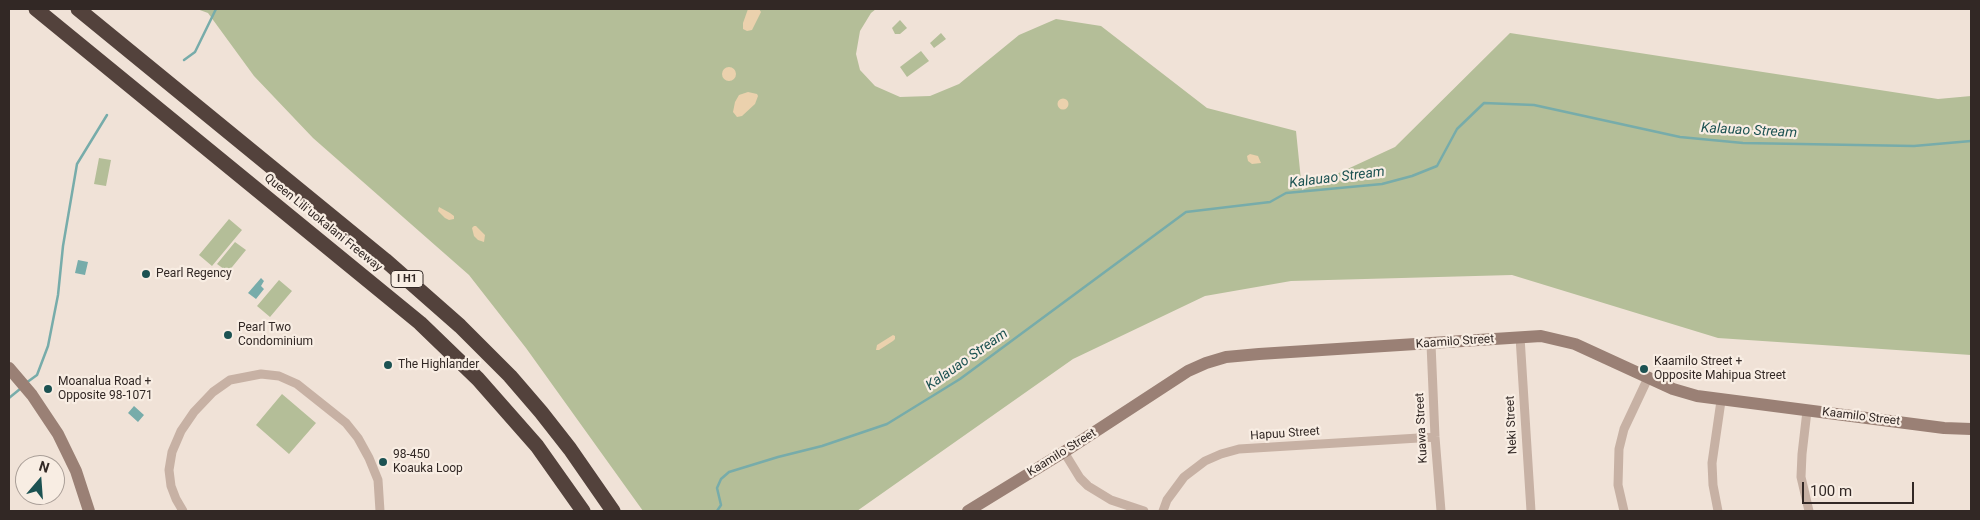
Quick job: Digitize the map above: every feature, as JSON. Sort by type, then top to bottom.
[{"type":"highway","name":"Queen Liliʻuokalani Freeway","points":[[36,9],[420,323],[478,379],[536,446],[583,511]]},
{"type":"highway","name":"Queen Liliʻuokalani Freeway","points":[[78,9],[385,260],[460,326],[510,376],[541,412],[570,449],[613,511]]},
{"type":"street","name":"Kaamilo Street","points":[[968,511],[1064,452],[1188,371],[1226,357],[1259,354],[1541,336],[1575,344],[1648,378],[1689,394],[1807,411],[1944,428],[1971,429]]},
{"type":"street","name":"Neki Street","points":[[1520,337],[1531,511]]},
{"type":"street","name":"Kuawa Street","points":[[1431,344],[1435,437],[1441,511]]},
{"type":"street","points":[[10,370],[32,395],[65,447],[82,488],[89,511]]},
{"type":"street","points":[[183,511],[171,486],[170,470],[172,452],[180,432],[194,412],[213,392],[230,380],[261,374],[279,376],[298,384],[346,423],[365,449],[378,480],[380,511]]},
{"type":"street","points":[[1624,511],[1618,485],[1619,448],[1624,429],[1648,378]]},
{"type":"street","points":[[1718,511],[1713,485],[1712,463],[1721,400]]},
{"type":"street","points":[[1807,411],[1801,477],[1809,511]]},
{"type":"street","name":"Hapuu Street","points":[[1163,511],[1168,500],[1184,477],[1205,461],[1239,449],[1435,437]]},
{"type":"street","points":[[1064,452],[1080,478],[1088,486],[1112,500],[1144,511]]},
{"type":"green space","points":[[197,9],[876,9],[871,13],[860,31],[856,54],[860,70],[875,86],[900,97],[930,96],[959,84],[1019,35],[1056,19],[1101,26],[1207,108],[1296,131],[1302,190],[1395,147],[1510,33],[1938,99],[1971,96],[1971,355],[1718,338],[1512,275],[1291,281],[1205,296],[1073,359],[857,511],[643,511],[526,348],[469,275],[313,138],[254,76],[208,13]]},
{"type":"green space","points":[[900,20],[907,28],[900,34],[895,34],[892,28]]},
{"type":"green space","points":[[941,33],[946,39],[934,48],[930,43]]},
{"type":"green space","points":[[921,51],[929,61],[907,77],[900,67]]},
{"type":"green space","points":[[99,158],[111,160],[106,186],[94,184]]},
{"type":"green space","points":[[229,219],[242,230],[212,266],[199,255]]},
{"type":"green space","points":[[235,242],[246,250],[228,272],[217,264]]},
{"type":"green space","points":[[279,280],[292,291],[270,317],[257,306]]},
{"type":"green space","points":[[282,394],[316,423],[289,454],[256,425]]},
{"type":"sand","points":[[748,9],[759,9],[761,12],[752,30],[747,31],[743,29],[743,23]]},
{"type":"sand","points":[[729,67],[734,69],[736,74],[734,79],[729,81],[724,79],[722,74],[724,69]]},
{"type":"sand","points":[[748,92],[757,94],[755,104],[742,116],[737,117],[733,112],[735,102],[739,95]]},
{"type":"sand","points":[[1063,98],[1069,104],[1063,110],[1057,104]]},
{"type":"sand","points":[[1250,154],[1258,156],[1261,163],[1252,164],[1248,161],[1247,156]]},
{"type":"sand","points":[[439,207],[454,216],[454,219],[449,220],[445,218],[438,211]]},
{"type":"sand","points":[[474,226],[485,235],[484,242],[474,236],[472,228]]},
{"type":"sand","points":[[893,335],[895,339],[893,341],[876,350],[877,345]]},
{"type":"water","points":[[78,260],[88,262],[85,275],[75,273]]},
{"type":"water","points":[[261,278],[264,281],[261,286],[264,289],[256,299],[248,293]]},
{"type":"water","points":[[134,406],[144,415],[138,422],[128,413]]},
{"type":"waterway","points":[[184,60],[195,52],[216,9]]},
{"type":"waterway","name":"Kalauao Stream","points":[[717,511],[721,505],[717,488],[721,479],[729,472],[822,446],[887,424],[960,379],[1186,212],[1270,202],[1286,193],[1382,184],[1412,176],[1437,166],[1457,129],[1484,103],[1534,105],[1680,137],[1743,143],[1914,146],[1971,141]]},
{"type":"waterway","points":[[26,383],[37,375],[48,346],[58,295],[63,246],[77,164],[107,115]]},
{"type":"waterway","points":[[9,398],[20,389]]},
{"type":"place","name":"Pearl Regency","points":[[146,274]]},
{"type":"place","name":"Pearl Two Condominium","points":[[228,335]]},
{"type":"place","name":"The Highlander","points":[[388,365]]},
{"type":"place","name":"Kaamilo Street + Opposite Mahipua Street","points":[[1644,369]]},
{"type":"place","name":"Moanalua Road + Opposite 98-1071","points":[[48,389]]},
{"type":"place","name":"98-450 Koauka Loop","points":[[383,462]]}]
